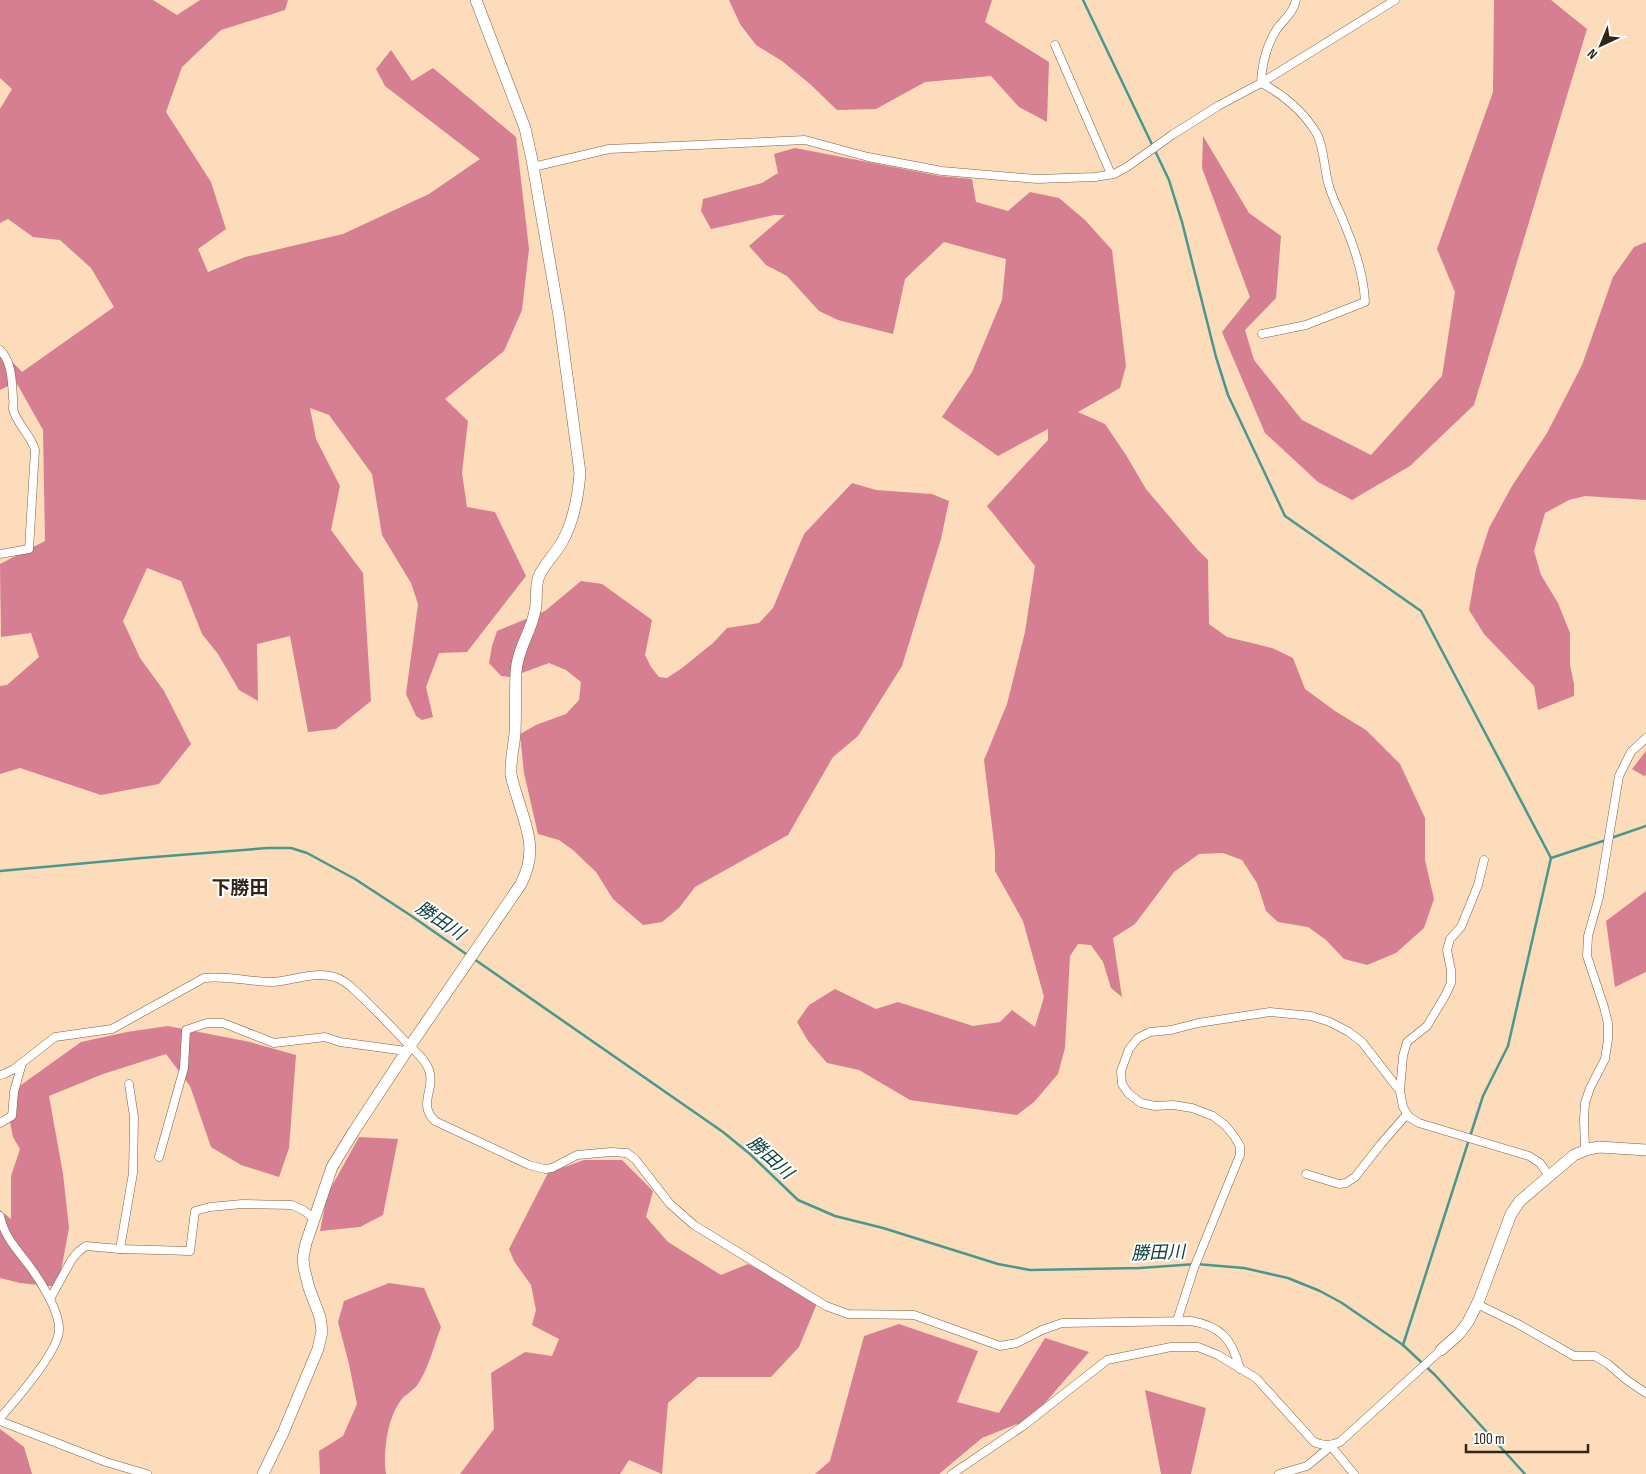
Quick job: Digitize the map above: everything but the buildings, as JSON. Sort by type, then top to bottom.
[{"type":"street","points":[[263,1474],[283,1433],[318,1348],[322,1331],[320,1317],[309,1288],[303,1258],[306,1243],[332,1167],[408,1049],[521,884],[530,861],[528,835],[512,777],[511,762],[515,736],[516,670],[518,655],[528,634],[535,610],[537,581],[540,573],[562,542],[574,515],[580,473],[559,316],[525,128],[476,0]]},
{"type":"street","points":[[1261,84],[1266,51],[1272,37],[1296,6],[1296,0]]},
{"type":"street","points":[[533,167],[610,149],[805,140],[868,157],[942,171],[1037,179],[1095,177],[1111,174],[1127,167],[1210,111],[1261,84],[1395,0]]},
{"type":"street","points":[[1055,46],[1111,174]]},
{"type":"street","points":[[1261,84],[1279,93],[1290,102],[1318,135],[1329,187],[1352,241],[1365,289],[1365,302],[1306,325],[1262,334]]},
{"type":"street","points":[[0,350],[4,353],[9,366],[14,399],[13,410],[32,440],[35,450],[29,550],[0,554]]},
{"type":"street","points":[[1585,1150],[1585,1103],[1590,1088],[1605,1059],[1608,1040],[1608,1023],[1587,956],[1588,936],[1599,897],[1619,776],[1631,752],[1646,738]]},
{"type":"street","points":[[1484,860],[1478,885],[1461,927],[1450,938],[1448,950],[1451,983],[1427,1026],[1407,1042],[1403,1056],[1400,1091],[1403,1108],[1409,1117],[1419,1123],[1529,1156],[1540,1163],[1549,1176]]},
{"type":"street","points":[[0,1075],[9,1072],[55,1037],[112,1029],[204,978],[217,976],[254,982],[275,982],[329,975],[339,978],[362,996],[408,1049],[429,1068],[431,1076],[426,1104],[430,1117],[434,1122],[529,1165],[545,1169],[552,1168],[577,1155],[611,1152],[627,1153],[635,1159],[670,1204],[694,1225],[826,1306],[848,1314],[914,1315],[1000,1346],[1018,1343],[1042,1330],[1062,1323],[1191,1321],[1204,1323],[1228,1339],[1236,1352],[1240,1369]]},
{"type":"street","points":[[1177,1321],[1194,1268],[1240,1155],[1240,1146],[1225,1125],[1213,1116],[1192,1108],[1173,1105],[1155,1106],[1141,1103],[1128,1093],[1122,1084],[1121,1071],[1129,1049],[1138,1038],[1150,1032],[1270,1012],[1311,1016],[1330,1022],[1349,1032],[1362,1042],[1400,1091]]},
{"type":"street","points":[[160,1158],[184,1068],[186,1030],[207,1023],[223,1023],[274,1043],[325,1037],[340,1042],[408,1049]]},
{"type":"street","points":[[0,1123],[12,1116],[14,1092],[22,1063]]},
{"type":"street","points":[[120,1249],[133,1172],[134,1117],[129,1084]]},
{"type":"street","points":[[1306,1174],[1339,1184],[1346,1183],[1355,1177],[1407,1114]]},
{"type":"street","points":[[1279,1474],[1299,1471],[1331,1446],[1340,1442],[1459,1334],[1468,1322],[1477,1304],[1511,1214],[1520,1201],[1574,1155],[1585,1150],[1599,1147],[1646,1150]]},
{"type":"street","points":[[50,1298],[72,1259],[86,1246],[120,1249],[190,1250],[195,1211],[210,1207],[242,1204],[292,1205],[303,1210],[314,1219]]},
{"type":"street","points":[[0,1216],[4,1232],[50,1298],[60,1328],[58,1337],[36,1374],[0,1419],[106,1462],[147,1474]]},
{"type":"street","points":[[1477,1304],[1518,1324],[1574,1356],[1595,1356],[1646,1393]]},
{"type":"street","points":[[952,1474],[1022,1426],[1106,1360],[1171,1347],[1198,1347],[1218,1355],[1256,1378],[1314,1442],[1331,1446],[1354,1474]]},
{"type":"shaded area","points":[[0,0],[153,0],[177,15],[200,0],[288,0],[285,10],[221,30],[182,67],[166,112],[211,182],[226,229],[198,249],[208,272],[245,257],[343,234],[429,194],[480,159],[385,86],[376,69],[391,50],[412,81],[433,68],[516,137],[529,249],[522,310],[504,351],[445,399],[468,421],[462,473],[467,507],[495,512],[526,576],[467,652],[439,653],[426,687],[433,717],[422,720],[416,716],[406,694],[418,604],[411,583],[382,535],[372,474],[329,415],[310,408],[316,439],[340,486],[331,530],[363,573],[371,701],[336,729],[308,732],[290,636],[257,644],[258,701],[239,690],[218,654],[202,634],[181,581],[147,568],[123,621],[140,658],[164,691],[191,744],[159,784],[101,795],[20,768],[0,774],[0,686],[7,685],[39,657],[31,633],[1,637],[0,564],[45,541],[43,430],[16,382],[0,390],[0,349],[22,372],[114,307],[91,268],[60,240],[33,237],[8,219],[0,223],[0,109],[12,89],[0,78]]},
{"type":"shaded area","points":[[729,0],[992,0],[985,22],[1049,62],[1047,122],[1019,107],[991,76],[925,82],[876,109],[837,110],[782,61],[756,45],[740,24]]},
{"type":"shaded area","points":[[1494,0],[1551,0],[1587,29],[1474,405],[1410,466],[1352,500],[1318,482],[1265,433],[1222,332],[1250,297],[1202,168],[1203,136],[1249,213],[1281,236],[1276,298],[1245,330],[1254,360],[1302,420],[1371,455],[1442,376],[1455,292],[1437,249],[1493,92]]},
{"type":"shaded area","points":[[795,148],[940,176],[972,179],[976,202],[1008,211],[1030,192],[1059,198],[1085,220],[1112,250],[1126,366],[1120,388],[1078,412],[1105,424],[1146,489],[1208,560],[1209,624],[1227,637],[1272,648],[1293,658],[1305,689],[1335,711],[1366,730],[1400,764],[1425,818],[1425,860],[1434,899],[1424,928],[1396,953],[1367,965],[1344,959],[1326,940],[1308,927],[1278,922],[1266,911],[1257,883],[1242,860],[1223,853],[1199,854],[1174,872],[1135,924],[1113,938],[1122,997],[1111,988],[1103,962],[1091,945],[1078,944],[1070,956],[1065,1048],[1058,1074],[1034,1102],[1017,1115],[910,1100],[859,1070],[827,1063],[808,1041],[797,1022],[809,1005],[835,989],[876,1009],[898,1002],[973,1026],[1000,1022],[1012,1010],[1035,1027],[1044,997],[1023,921],[995,871],[995,851],[984,760],[1007,704],[1025,632],[1035,566],[987,506],[1048,440],[1048,429],[998,456],[942,417],[972,372],[1002,300],[1006,259],[944,242],[905,279],[893,334],[838,320],[819,311],[787,276],[766,265],[749,246],[785,215],[774,215],[711,229],[701,211],[703,199],[762,183],[778,173],[774,154]]},
{"type":"shaded area","points":[[1646,242],[1646,500],[1585,496],[1569,500],[1545,513],[1534,551],[1541,575],[1558,603],[1570,633],[1570,665],[1574,684],[1574,696],[1538,710],[1534,686],[1484,634],[1469,610],[1476,569],[1489,528],[1512,486],[1547,433],[1582,365],[1613,277],[1634,247]]},
{"type":"shaded area","points":[[852,483],[876,490],[932,494],[949,501],[941,539],[902,666],[858,736],[833,757],[788,835],[695,887],[679,908],[662,922],[643,925],[613,899],[596,872],[573,850],[559,840],[538,834],[524,773],[520,734],[536,725],[566,714],[579,700],[581,682],[566,670],[549,663],[511,677],[501,676],[489,663],[497,631],[545,611],[581,581],[602,584],[652,620],[645,655],[659,677],[667,678],[713,643],[727,628],[759,623],[773,608],[804,534]]},
{"type":"shaded area","points":[[1646,751],[1646,775],[1644,776],[1632,769]]},
{"type":"shaded area","points":[[1646,891],[1646,972],[1615,987],[1606,921]]},
{"type":"shaded area","points":[[168,1026],[250,1042],[296,1055],[289,1148],[279,1177],[241,1165],[211,1147],[190,1086],[166,1054],[103,1074],[49,1096],[63,1174],[69,1228],[58,1287],[20,1283],[0,1278],[0,1210],[11,1219],[11,1176],[20,1149],[13,1137],[10,1122],[12,1101],[21,1085],[81,1042],[127,1032]]},
{"type":"shaded area","points":[[359,1137],[398,1139],[383,1215],[360,1227],[320,1231],[327,1195]]},
{"type":"shaded area","points":[[584,1160],[622,1160],[653,1191],[646,1217],[668,1242],[721,1275],[748,1264],[818,1301],[799,1347],[771,1377],[698,1377],[668,1403],[662,1474],[629,1460],[620,1474],[460,1474],[494,1429],[491,1373],[525,1352],[552,1356],[559,1339],[532,1325],[536,1310],[531,1285],[514,1261],[509,1249],[548,1173]]},
{"type":"shaded area","points":[[389,1283],[424,1288],[441,1327],[431,1356],[418,1384],[401,1400],[392,1416],[386,1445],[386,1474],[320,1474],[319,1451],[343,1436],[357,1404],[338,1322],[344,1301]]},
{"type":"shaded area","points":[[899,1324],[978,1351],[957,1402],[999,1413],[1045,1338],[1089,1352],[1032,1418],[982,1438],[939,1474],[815,1474],[830,1461],[864,1336]]},
{"type":"shaded area","points":[[1145,1390],[1206,1408],[1191,1474],[1161,1474]]},
{"type":"shaded area","points":[[0,1429],[24,1447],[32,1474],[0,1474]]},
{"type":"waterway","points":[[1083,0],[1169,180],[1182,222],[1216,357],[1228,395],[1285,516],[1421,611],[1551,858],[1508,1046],[1483,1096],[1403,1345]]},
{"type":"waterway","points":[[1611,838],[1646,826]]},
{"type":"waterway","points":[[1551,858],[1606,840]]},
{"type":"waterway","name":"勝田川","points":[[0,871],[268,848],[291,848],[307,853],[355,879],[469,956]]},
{"type":"waterway","name":"勝田川","points":[[474,959],[723,1132],[750,1154],[798,1200],[835,1216],[883,1228],[998,1264],[1030,1270],[1140,1268],[1196,1264],[1244,1268],[1288,1278],[1320,1291],[1342,1303],[1403,1345],[1435,1375],[1525,1474]]},
{"type":"district","name":"下勝田","points":[[240,888]]}]
